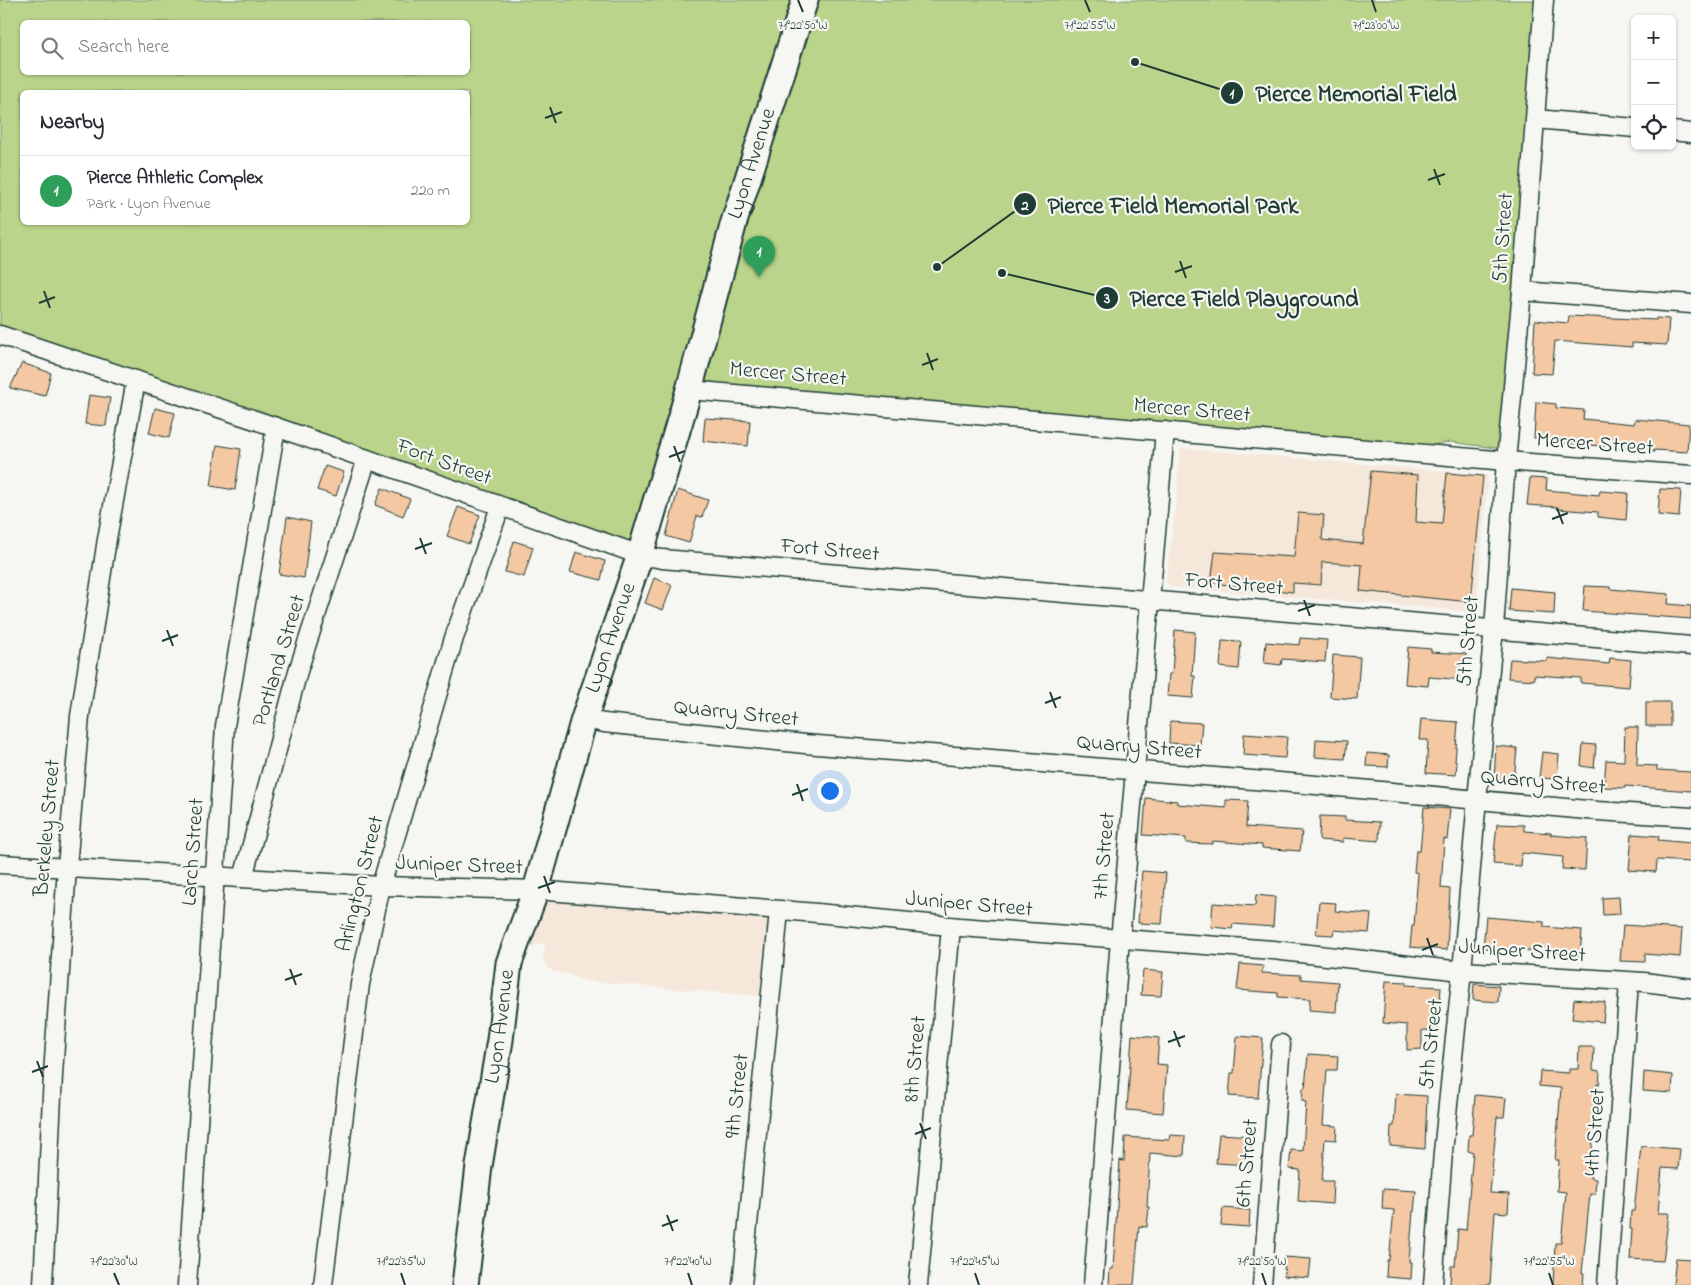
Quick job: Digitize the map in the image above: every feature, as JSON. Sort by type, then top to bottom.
[{"type":"street","name":"Lyon Avenue","points":[[465,1285],[479,1166],[500,1040],[509,963],[536,890],[584,719],[640,555],[689,390],[734,222],[806,0]]},
{"type":"street","name":"5th Street","points":[[1433,1285],[1443,1152],[1494,629],[1544,0]]},
{"type":"street","points":[[1536,119],[1631,128]]},
{"type":"street","points":[[1676,131],[1691,133]]},
{"type":"street","points":[[1522,291],[1691,304]]},
{"type":"street","name":"Fort Street","points":[[0,335],[276,426],[500,507],[640,555],[662,560],[1691,646]]},
{"type":"street","name":"Berkeley Street","points":[[43,1285],[53,1075],[67,868],[80,716],[107,539],[136,380]]},
{"type":"street","name":"Mercer Street","points":[[689,390],[1691,476]]},
{"type":"street","name":"Larch Street","points":[[187,1285],[226,726],[276,426]]},
{"type":"street","name":"7th Street","points":[[1092,1285],[1164,431]]},
{"type":"street","name":"Portland Street","points":[[243,878],[298,671],[367,459]]},
{"type":"street","name":"Arlington Street","points":[[323,1285],[360,984],[381,886],[454,638],[500,507]]},
{"type":"street","name":"Quarry Street","points":[[584,719],[604,723],[805,744],[1135,770],[1598,811],[1691,817]]},
{"type":"street","points":[[0,864],[215,876]]},
{"type":"street","name":"Juniper Street","points":[[215,876],[381,886],[536,890],[817,913],[951,927],[1273,950],[1462,971],[1691,988]]},
{"type":"street","name":"9th Street","points":[[742,1285],[779,911]]},
{"type":"street","name":"8th Street","points":[[918,1285],[951,927]]},
{"type":"street","name":"4th Street","points":[[1607,1285],[1629,982]]},
{"type":"street","name":"6th Street","points":[[1262,1285],[1280,1044]]},
{"type":"shaded area","points":[[1180,448],[1488,475],[1476,612],[1171,587],[1166,581],[1177,494]]},
{"type":"shaded area","points":[[534,891],[776,909],[769,997],[586,981],[552,971],[545,964],[543,954],[546,945],[541,943],[529,949],[523,960],[520,979],[516,981]]},
{"type":"green space","points":[[0,0],[1539,0],[1503,449],[1450,442],[1427,446],[701,387],[637,547],[0,336]]},
{"type":"building","points":[[1569,316],[1669,319],[1667,345],[1632,343],[1632,347],[1555,341],[1552,374],[1532,373],[1535,320],[1568,323]]},
{"type":"building","points":[[22,363],[51,373],[45,396],[10,388]]},
{"type":"building","points":[[89,395],[110,398],[106,426],[85,424]]},
{"type":"building","points":[[1536,402],[1556,404],[1556,408],[1584,410],[1583,419],[1634,424],[1635,419],[1689,424],[1687,452],[1632,451],[1633,449],[1562,443],[1562,440],[1534,438]]},
{"type":"building","points":[[155,408],[175,413],[169,438],[149,433]]},
{"type":"building","points":[[705,418],[750,421],[748,446],[703,441]]},
{"type":"building","points":[[217,445],[241,449],[235,490],[211,486]]},
{"type":"building","points":[[325,466],[344,472],[336,496],[317,490]]},
{"type":"building","points":[[1371,471],[1418,475],[1416,522],[1442,524],[1447,473],[1483,476],[1471,602],[1360,591],[1362,565],[1322,562],[1321,585],[1293,583],[1293,592],[1211,583],[1215,552],[1294,557],[1298,513],[1324,515],[1322,540],[1363,544]]},
{"type":"building","points":[[1530,478],[1547,479],[1546,490],[1599,495],[1600,491],[1628,493],[1626,520],[1598,517],[1598,512],[1527,505]]},
{"type":"building","points":[[382,488],[410,499],[403,516],[375,505]]},
{"type":"building","points":[[1660,489],[1681,490],[1679,517],[1658,515]]},
{"type":"building","points":[[678,490],[708,500],[702,517],[697,516],[689,543],[666,536]]},
{"type":"building","points":[[458,507],[480,515],[469,544],[447,536]]},
{"type":"building","points":[[287,517],[311,522],[304,578],[279,574]]},
{"type":"building","points":[[514,541],[533,547],[524,577],[505,572]]},
{"type":"building","points":[[576,552],[605,561],[601,580],[570,572]]},
{"type":"building","points":[[654,578],[672,585],[663,610],[645,603]]},
{"type":"building","points":[[1585,586],[1669,594],[1668,604],[1691,606],[1691,619],[1583,611]]},
{"type":"building","points":[[1511,588],[1555,592],[1554,614],[1509,611]]},
{"type":"building","points":[[1175,630],[1195,632],[1192,676],[1195,676],[1193,698],[1167,696],[1169,674],[1172,674]]},
{"type":"building","points":[[1300,638],[1327,640],[1325,662],[1282,659],[1281,665],[1264,663],[1266,642],[1299,645]]},
{"type":"building","points":[[1222,641],[1241,642],[1239,669],[1220,667]]},
{"type":"building","points":[[1408,647],[1431,649],[1431,652],[1466,654],[1464,680],[1429,677],[1428,686],[1405,684]]},
{"type":"building","points":[[1333,655],[1360,657],[1357,699],[1330,697]]},
{"type":"building","points":[[1547,658],[1609,664],[1610,658],[1631,660],[1629,687],[1581,683],[1581,678],[1534,675],[1534,680],[1508,678],[1510,659],[1547,661]]},
{"type":"building","points":[[1646,702],[1670,702],[1670,726],[1646,726]]},
{"type":"building","points":[[1421,719],[1458,722],[1456,775],[1426,773],[1428,740],[1419,740]]},
{"type":"building","points":[[1170,721],[1202,723],[1200,745],[1169,743]]},
{"type":"building","points":[[1625,727],[1638,727],[1637,765],[1657,766],[1657,770],[1691,772],[1691,791],[1625,786],[1625,788],[1604,787],[1606,760],[1624,761]]},
{"type":"building","points":[[1244,734],[1287,737],[1285,758],[1243,755]]},
{"type":"building","points":[[1316,739],[1347,741],[1345,759],[1315,757]]},
{"type":"building","points":[[1583,744],[1596,745],[1594,768],[1581,766]]},
{"type":"building","points":[[1496,746],[1517,748],[1514,782],[1494,780]]},
{"type":"building","points":[[1542,752],[1559,754],[1557,779],[1539,778]]},
{"type":"building","points":[[1367,753],[1389,755],[1388,767],[1366,766]]},
{"type":"building","points":[[1146,798],[1177,801],[1177,804],[1226,808],[1226,800],[1248,801],[1246,827],[1302,831],[1300,851],[1262,848],[1262,845],[1213,841],[1212,844],[1186,843],[1186,838],[1143,835]]},
{"type":"building","points":[[1424,807],[1450,809],[1447,840],[1444,839],[1441,888],[1450,889],[1447,950],[1410,947],[1412,926],[1414,926],[1418,873],[1414,872],[1416,851],[1420,851]]},
{"type":"building","points":[[1320,816],[1380,822],[1379,841],[1343,838],[1343,842],[1319,840]]},
{"type":"building","points":[[1497,824],[1524,825],[1524,831],[1587,838],[1585,870],[1562,869],[1563,857],[1522,853],[1521,866],[1493,864]]},
{"type":"building","points":[[1632,834],[1659,836],[1658,840],[1691,843],[1691,862],[1657,860],[1656,872],[1629,870]]},
{"type":"building","points":[[1142,871],[1166,873],[1162,924],[1138,923]]},
{"type":"building","points":[[1256,895],[1275,897],[1273,927],[1233,924],[1232,929],[1211,927],[1213,903],[1255,906]]},
{"type":"building","points":[[1619,897],[1620,914],[1603,915],[1602,898]]},
{"type":"building","points":[[1319,902],[1336,903],[1335,911],[1371,914],[1369,933],[1334,930],[1333,935],[1316,934]]},
{"type":"building","points":[[1486,917],[1544,922],[1544,927],[1582,930],[1580,956],[1483,948]]},
{"type":"building","points":[[1623,925],[1682,929],[1680,957],[1645,954],[1645,962],[1620,961]]},
{"type":"building","points":[[1240,964],[1263,966],[1262,973],[1301,975],[1301,979],[1338,982],[1336,1012],[1309,1010],[1310,999],[1278,997],[1278,993],[1237,990]]},
{"type":"building","points":[[1143,970],[1163,972],[1161,996],[1141,995]]},
{"type":"building","points":[[1386,981],[1407,982],[1406,985],[1441,987],[1438,1031],[1422,1030],[1422,1049],[1407,1050],[1407,1025],[1383,1023]]},
{"type":"building","points":[[1474,984],[1499,986],[1498,1002],[1473,1000]]},
{"type":"building","points":[[1574,999],[1605,1002],[1603,1022],[1572,1019]]},
{"type":"building","points":[[1132,1035],[1159,1038],[1157,1064],[1167,1065],[1163,1113],[1127,1110]]},
{"type":"building","points":[[1237,1036],[1263,1038],[1258,1098],[1229,1096],[1231,1073],[1234,1073]]},
{"type":"building","points":[[1579,1047],[1594,1047],[1593,1070],[1600,1071],[1599,1085],[1597,1084],[1590,1178],[1596,1179],[1595,1194],[1590,1194],[1582,1273],[1584,1273],[1583,1285],[1553,1285],[1555,1243],[1561,1243],[1566,1192],[1557,1191],[1559,1160],[1555,1160],[1561,1088],[1539,1086],[1540,1071],[1569,1073],[1569,1069],[1578,1069]]},
{"type":"building","points":[[1308,1054],[1338,1056],[1337,1070],[1327,1070],[1323,1125],[1337,1126],[1336,1140],[1325,1139],[1322,1181],[1333,1181],[1332,1204],[1298,1201],[1300,1170],[1289,1169],[1291,1150],[1303,1151],[1306,1102],[1302,1101]]},
{"type":"building","points":[[1644,1072],[1673,1075],[1672,1093],[1643,1091]]},
{"type":"building","points":[[1396,1094],[1427,1096],[1425,1149],[1390,1146],[1391,1126],[1394,1126]]},
{"type":"building","points":[[1475,1095],[1506,1098],[1504,1117],[1497,1117],[1490,1193],[1509,1194],[1508,1213],[1495,1212],[1490,1285],[1450,1285],[1451,1266],[1455,1266],[1458,1229],[1466,1230],[1473,1152],[1468,1151],[1469,1135],[1472,1135]]},
{"type":"building","points":[[1219,1134],[1252,1136],[1250,1165],[1216,1163]]},
{"type":"building","points":[[1170,1135],[1185,1136],[1184,1156],[1150,1153],[1147,1227],[1139,1226],[1134,1285],[1109,1285],[1110,1269],[1113,1269],[1120,1160],[1124,1161],[1125,1137],[1169,1140]]},
{"type":"building","points":[[1641,1146],[1680,1149],[1678,1169],[1662,1168],[1658,1213],[1669,1213],[1663,1261],[1630,1259],[1631,1211],[1634,1211]]},
{"type":"building","points":[[1383,1189],[1416,1191],[1409,1262],[1412,1262],[1411,1279],[1386,1277],[1394,1210],[1382,1209]]},
{"type":"building","points":[[1223,1208],[1250,1210],[1249,1227],[1221,1225]]},
{"type":"building","points":[[1285,1257],[1311,1259],[1309,1278],[1284,1276]]},
{"type":"building","points":[[1676,1258],[1691,1259],[1691,1285],[1673,1285]]},
{"type":"place","name":"Pierce Memorial Field","points":[[1135,62]]},
{"type":"place","name":"Pierce Field Memorial Park","points":[[937,267]]},
{"type":"place","name":"Pierce Field Playground","points":[[1002,273]]},
{"type":"place","name":"Pierce Athletic Complex","points":[[759,277]]}]
